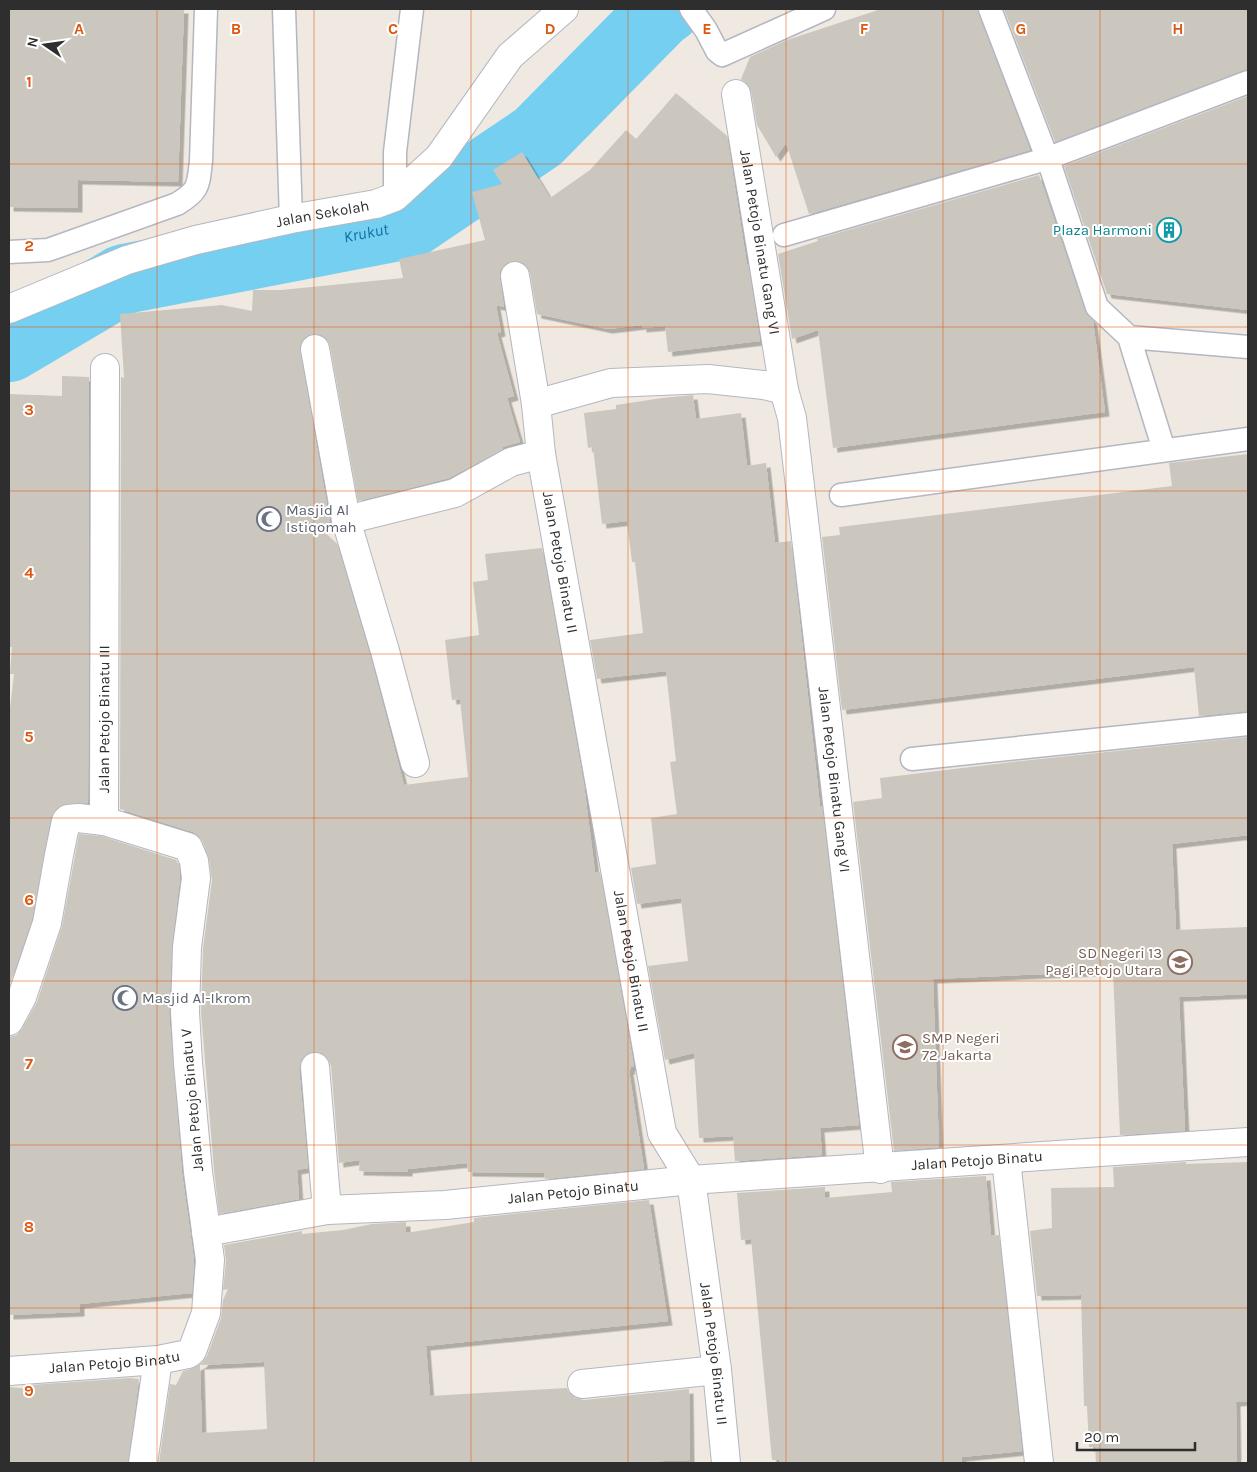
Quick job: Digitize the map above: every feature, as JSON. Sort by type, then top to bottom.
[{"type":"street","name":"Jalan Sekolah","points":[[9,309],[127,260],[196,240],[291,219],[376,204],[395,197],[439,157],[510,56],[564,9]]},
{"type":"street","name":"Jalan Petojo Binatu Gang VI","points":[[736,94],[784,390],[792,418],[880,1169]]},
{"type":"street","name":"Jalan Petojo Binatu II","points":[[515,276],[536,404],[541,454],[662,1133],[691,1180],[717,1370],[726,1463]]},
{"type":"street","points":[[315,349],[346,520],[385,651],[415,763]]},
{"type":"street","name":"Jalan Petojo Binatu III","points":[[104,368],[104,821]]},
{"type":"street","points":[[536,404],[611,383],[708,379],[764,385],[784,390]]},
{"type":"street","points":[[346,520],[455,493],[511,462],[541,454]]},
{"type":"street","points":[[9,1021],[22,997],[47,922],[58,855],[66,821],[78,818],[104,821]]},
{"type":"street","name":"Jalan Petojo Binatu V","points":[[104,821],[188,847],[194,861],[196,878],[187,947],[185,1012],[198,1172],[206,1232]]},
{"type":"street","points":[[315,1067],[327,1210]]},
{"type":"street","name":"Jalan Petojo Binatu","points":[[9,1371],[158,1360],[188,1354],[192,1351],[206,1313],[210,1260],[206,1232],[327,1210],[445,1205],[691,1180],[880,1169],[1248,1142]]},
{"type":"street","points":[[1006,1159],[1040,1463]]},
{"type":"street","points":[[143,1463],[158,1360]]},
{"type":"street","points":[[582,1384],[717,1370]]},
{"type":"lane","points":[[9,252],[48,250],[177,204],[191,196],[198,184],[201,160],[206,9]]},
{"type":"lane","points":[[284,9],[291,219]]},
{"type":"lane","points":[[395,197],[395,152],[412,9]]},
{"type":"lane","points":[[691,9],[706,30],[717,51],[722,55],[824,9]]},
{"type":"lane","points":[[990,9],[1051,168],[1097,307],[1129,337],[1164,450]]},
{"type":"lane","points":[[784,234],[1046,159],[1248,82]]},
{"type":"lane","points":[[1129,337],[1248,347]]},
{"type":"lane","points":[[841,496],[1164,450],[1248,440]]},
{"type":"lane","points":[[912,759],[1248,724]]},
{"type":"building","points":[[9,9],[184,9],[178,182],[78,180],[78,208],[9,207]]},
{"type":"building","points":[[881,9],[977,9],[1030,150],[809,214],[786,143],[776,157],[757,125],[748,84],[741,79],[750,57],[787,40]]},
{"type":"building","points":[[1004,9],[1248,9],[1248,69],[1055,142]]},
{"type":"building","points":[[676,93],[727,136],[760,341],[668,352],[665,326],[642,328],[642,325],[608,329],[537,314],[530,273],[521,262],[512,261],[505,264],[500,271],[504,307],[496,305],[501,332],[497,333],[514,396],[507,398],[520,442],[502,447],[503,449],[449,478],[358,501],[330,346],[327,339],[321,335],[313,334],[305,337],[301,343],[300,351],[330,522],[317,525],[337,544],[370,655],[404,785],[468,777],[460,699],[452,700],[445,640],[479,635],[473,582],[488,580],[485,554],[542,548],[584,785],[595,872],[600,872],[634,1066],[630,1067],[631,1070],[629,1070],[644,1169],[545,1179],[544,1173],[468,1172],[467,1163],[408,1169],[408,1172],[359,1171],[360,1160],[339,1163],[331,1066],[328,1059],[322,1053],[313,1052],[307,1054],[301,1060],[299,1068],[308,1168],[297,1170],[299,1199],[219,1214],[201,1012],[203,948],[212,880],[209,859],[202,840],[193,832],[120,809],[121,377],[124,378],[120,314],[222,305],[252,311],[253,290],[281,290],[403,278],[399,259],[485,240],[472,192],[502,184],[493,170],[522,152],[550,198],[590,170],[626,130],[636,139]]},
{"type":"building","name":"Plaza Harmoni","points":[[1248,96],[1248,310],[1107,294],[1064,166]]},
{"type":"building","points":[[1039,175],[1085,311],[1093,321],[1105,412],[833,448],[818,330],[792,339],[778,254],[818,241],[817,239]]},
{"type":"building","points":[[62,376],[89,377],[88,803],[66,804],[57,808],[51,817],[32,919],[9,987],[9,717],[14,674],[10,674],[12,647],[9,647],[9,394],[62,396]]},
{"type":"building","points":[[693,395],[696,419],[741,413],[747,466],[766,463],[775,543],[791,541],[820,806],[822,806],[859,1125],[820,1128],[822,1155],[735,1161],[733,1136],[699,1138],[694,1053],[665,1060],[648,966],[688,961],[681,898],[637,904],[631,868],[656,864],[651,818],[677,814],[670,762],[676,761],[666,671],[597,679],[590,640],[643,633],[635,562],[632,562],[627,521],[602,524],[593,447],[588,448],[584,413],[616,409],[616,405]]},
{"type":"building","points":[[1248,454],[1248,711],[1199,716],[1194,667],[842,710],[822,537],[840,535],[839,527],[1172,486],[1169,463]]},
{"type":"building","points":[[1248,737],[1248,835],[1172,844],[1176,930],[1248,927],[1248,994],[1179,997],[1185,1131],[1120,1135],[1113,971],[933,979],[939,1147],[894,1151],[853,802],[882,798],[880,778]]},
{"type":"building","points":[[79,834],[101,836],[176,860],[179,865],[180,878],[172,945],[169,1013],[182,1173],[194,1260],[192,1293],[80,1304],[80,1312],[9,1315],[9,1037],[17,1035],[22,1029],[37,1002],[62,926]]},
{"type":"building","points":[[1186,1162],[1186,1164],[1248,1162],[1248,1401],[1236,1402],[1237,1463],[1096,1463],[1095,1447],[1089,1447],[1087,1406],[1084,1406],[1081,1295],[1037,1296],[1030,1231],[1052,1228],[1051,1188],[1114,1187],[1113,1167]]},
{"type":"building","points":[[986,1176],[991,1236],[999,1235],[1022,1451],[962,1457],[962,1463],[779,1463],[779,1460],[772,1460],[751,1239],[741,1240],[737,1193],[825,1187],[825,1198],[892,1192],[891,1182]]},
{"type":"building","points":[[649,1200],[668,1321],[426,1346],[430,1396],[567,1388],[575,1398],[584,1400],[689,1389],[690,1460],[612,1463],[159,1463],[170,1384],[176,1385],[183,1371],[202,1363],[207,1356],[221,1318],[223,1300],[228,1289],[223,1290],[226,1261],[224,1245],[302,1231],[302,1234],[343,1230],[372,1224],[406,1222],[406,1233],[474,1222],[474,1218]],"holes":[[[264,1362],[267,1429],[202,1433],[200,1365]]]},
{"type":"building","points":[[139,1379],[128,1463],[9,1463],[9,1387],[30,1389],[30,1385]]},
{"type":"waterway","name":"Krukut","points":[[9,347],[124,279],[409,224],[538,137],[666,9]]},
{"type":"place","name":"Plaza Harmoni","points":[[1169,230]]},
{"type":"place","name":"Masjid Al Istiqomah","points":[[269,519]]},
{"type":"place","name":"SD Negeri 13 Pagi Petojo Utara","points":[[1180,962]]},
{"type":"place","name":"Masjid Al-Ikrom","points":[[125,998]]},
{"type":"place","name":"SMP Negeri 72 Jakarta","points":[[905,1047]]}]
